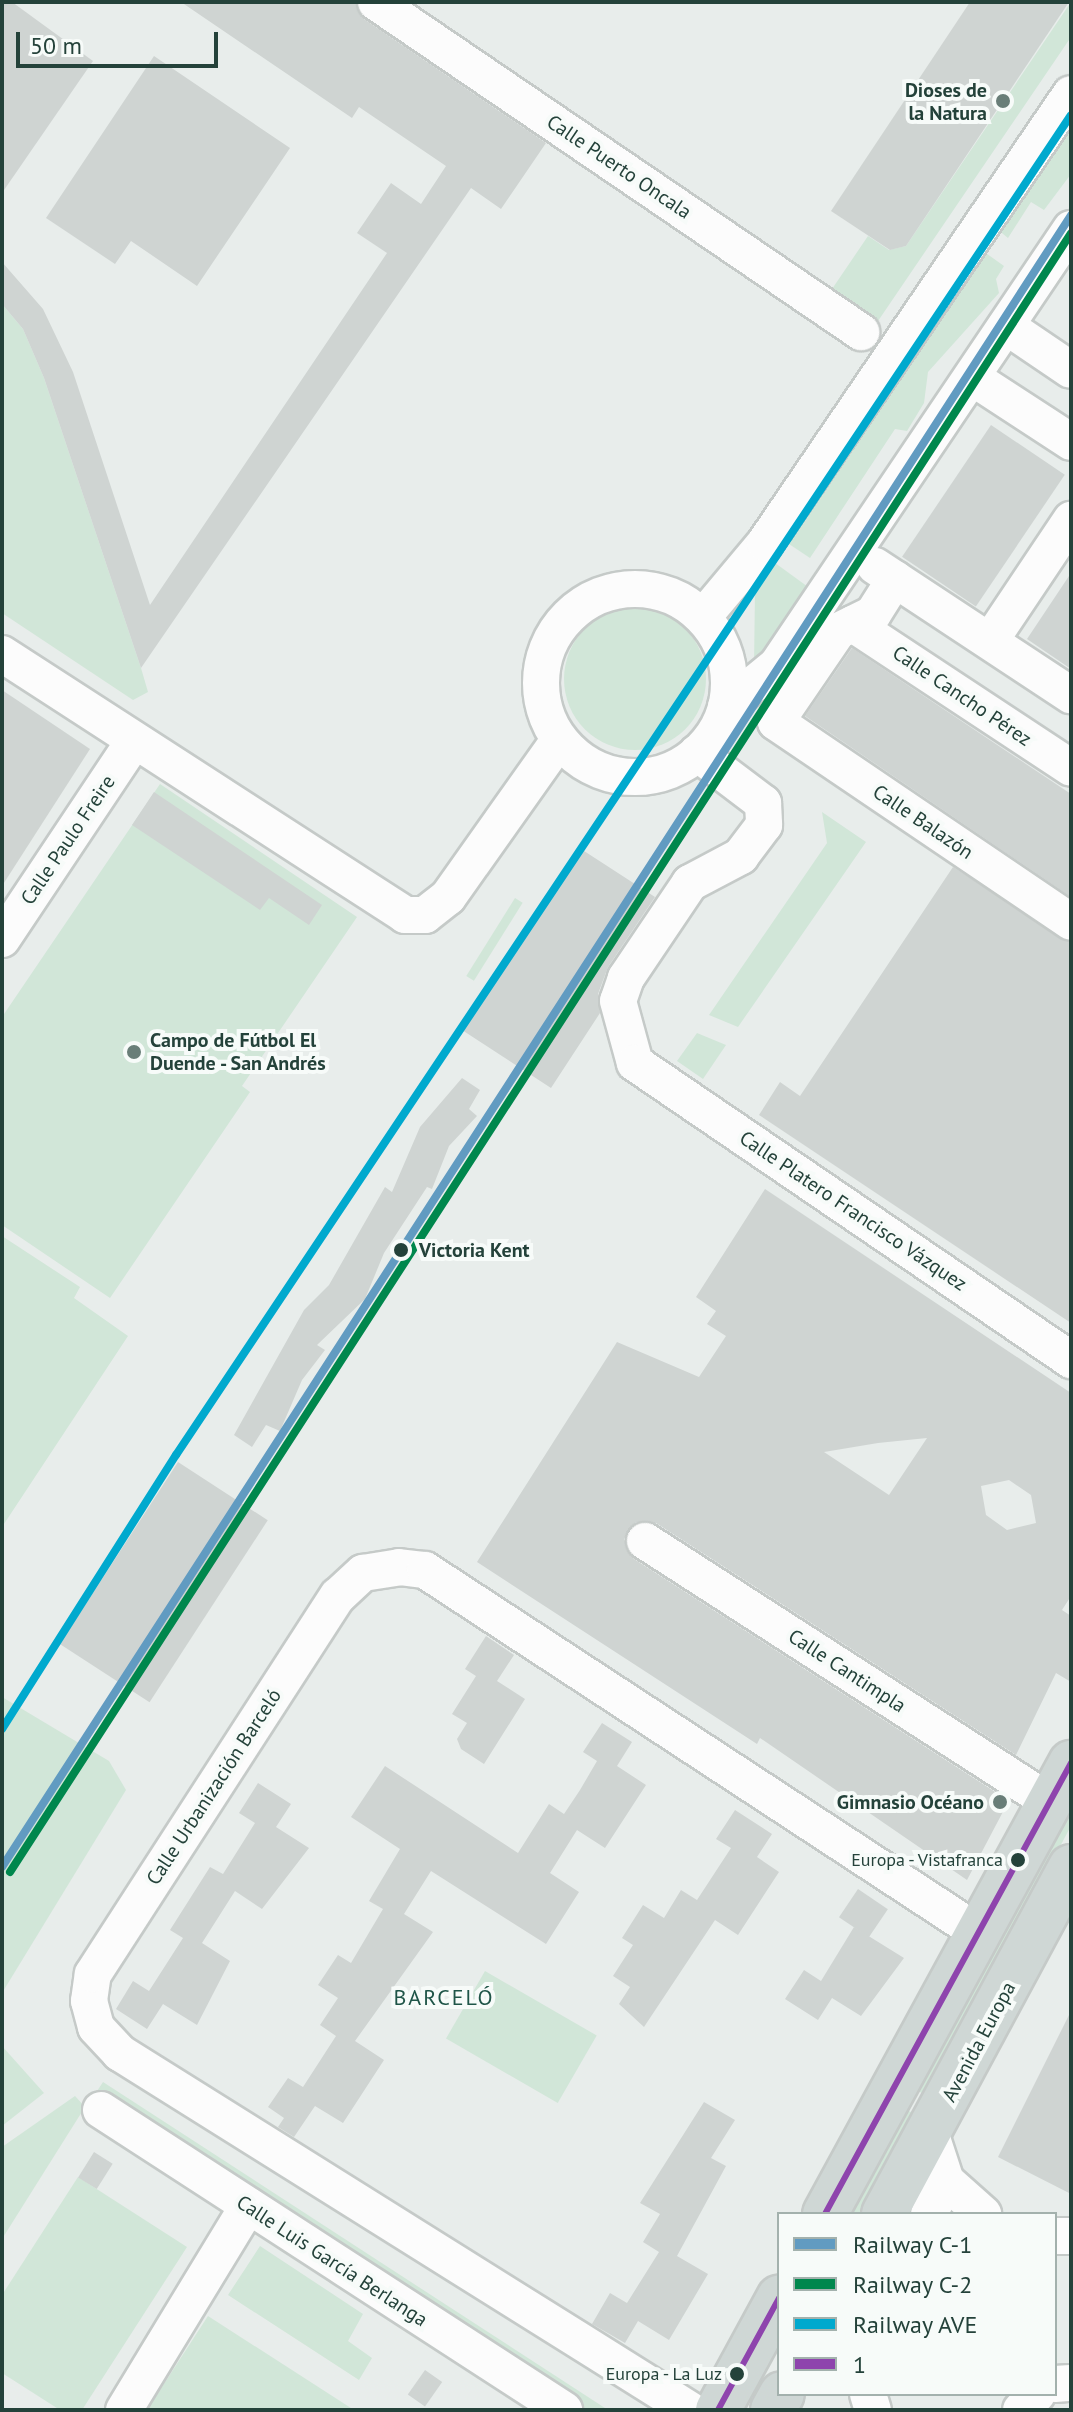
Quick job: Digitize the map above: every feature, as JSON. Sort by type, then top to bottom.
[{"type":"main road","points":[[826,2212],[1071,1763]]},
{"type":"main road","name":"Avenida Europa","points":[[885,2212],[1071,1867]]},
{"type":"main road","points":[[718,2410],[777,2302]]},
{"type":"street","name":"Calle Puerto Oncala","points":[[376,2],[861,332]]},
{"type":"street","points":[[703,617],[765,543],[1071,94]]},
{"type":"street","points":[[726,707],[724,652],[703,617],[684,602],[639,588],[615,590],[573,611],[546,650],[540,673],[547,720],[559,740],[583,762],[612,775],[645,777],[697,753],[726,707],[777,665],[856,554],[1071,229]]},
{"type":"street","points":[[1006,326],[1068,368],[1031,416]]},
{"type":"street","points":[[973,378],[1071,442]]},
{"type":"street","points":[[990,641],[1071,520]]},
{"type":"street","points":[[856,554],[1071,695]]},
{"type":"street","points":[[853,624],[873,614],[895,579]]},
{"type":"street","name":"Calle Balazón","points":[[853,624],[838,631],[776,722],[1071,922]]},
{"type":"street","name":"Calle Cancho Pérez","points":[[853,624],[1070,766]]},
{"type":"street","points":[[2,654],[382,905],[405,915],[425,915],[448,897],[559,740]]},
{"type":"street","name":"Calle Paulo Freire","points":[[2,939],[134,741]]},
{"type":"street","name":"Calle Platero Francisco Vázquez","points":[[697,753],[763,803],[764,825],[741,856],[690,883],[626,978],[618,1001],[635,1063],[1071,1360]]},
{"type":"street","name":"Calle Cantimpla","points":[[645,1541],[1050,1802]]},
{"type":"street","name":"Calle Urbanización Barceló","points":[[690,2410],[120,2053],[96,2027],[89,2001],[93,1974],[338,1596],[363,1573],[399,1567],[425,1570],[979,1933]]},
{"type":"street","name":"Calle Luis García Berlanga","points":[[101,2110],[564,2410]]},
{"type":"street","points":[[930,2132],[946,2181],[981,2212]]},
{"type":"street","points":[[930,2212],[946,2181]]},
{"type":"street","points":[[124,2410],[248,2206]]},
{"type":"green space","points":[[1071,2],[1071,37],[876,324],[830,292],[868,236],[889,250],[906,246]]},
{"type":"green space","points":[[1071,120],[1071,174],[1044,210],[1031,202],[1008,238],[997,229]]},
{"type":"green space","points":[[983,251],[1004,266],[996,279],[999,293],[928,372],[924,403],[907,431],[895,429],[810,558],[786,542]]},
{"type":"green space","points":[[2,304],[23,329],[44,378],[141,668],[148,692],[133,700],[2,613]]},
{"type":"green space","points":[[771,560],[815,592],[754,666],[755,590]]},
{"type":"green space","points":[[635,608],[662,613],[685,629],[701,652],[706,679],[701,706],[685,729],[662,745],[635,750],[608,745],[585,729],[569,706],[564,679],[569,652],[585,629],[608,613]]},
{"type":"green space","name":"Campo de Fútbol El Duende - San Andrés","points":[[160,784],[357,917],[242,1086],[250,1092],[110,1298],[2,1225],[2,1017]]},
{"type":"green space","points":[[822,812],[866,842],[738,1027],[709,1015],[827,843]]},
{"type":"green space","points":[[515,898],[523,903],[474,981],[466,976]]},
{"type":"green space","points":[[697,1033],[726,1045],[703,1079],[677,1061]]},
{"type":"green space","points":[[2,1236],[80,1287],[74,1298],[128,1336],[2,1527]]},
{"type":"green space","points":[[2,1697],[109,1761],[126,1790],[2,1993]]},
{"type":"green space","points":[[1071,1797],[1071,1826],[926,2095],[912,2088]]},
{"type":"green space","points":[[485,1971],[597,2036],[558,2103],[446,2039]]},
{"type":"green space","points":[[2,2046],[44,2093],[2,2126]]},
{"type":"green space","points":[[103,2082],[608,2410],[570,2410],[92,2100]]},
{"type":"green space","points":[[75,2096],[85,2107],[2,2239],[2,2147]]},
{"type":"green space","points":[[903,2108],[915,2114],[865,2212],[850,2212]]},
{"type":"green space","points":[[78,2177],[187,2247],[82,2410],[60,2410],[2,2373],[2,2295]]},
{"type":"green space","points":[[260,2246],[363,2314],[348,2341],[372,2358],[359,2380],[228,2295]]},
{"type":"green space","points":[[208,2316],[354,2410],[147,2410]]},
{"type":"building","points":[[2,2],[12,2],[93,61],[2,193]]},
{"type":"building","points":[[181,2],[355,2],[364,19],[546,143],[501,209],[471,188],[141,668],[44,378],[23,329],[2,304],[2,262],[43,309],[73,372],[150,605],[387,253],[357,233],[391,183],[421,204],[446,166],[359,107],[352,118]]},
{"type":"building","points":[[970,2],[1069,2],[906,246],[890,250],[831,211]]},
{"type":"building","points":[[154,56],[290,148],[197,286],[131,241],[115,264],[46,218]]},
{"type":"building","points":[[991,425],[1065,475],[976,607],[902,557]]},
{"type":"building","points":[[1071,573],[1071,669],[1027,639]]},
{"type":"building","points":[[852,648],[1071,794],[1071,897],[805,716]]},
{"type":"building","points":[[2,690],[90,749],[2,886]]},
{"type":"building","points":[[154,792],[322,905],[309,925],[269,898],[260,910],[132,825]]},
{"type":"building","points":[[581,849],[655,897],[608,967],[598,994],[600,1013],[551,1088],[462,1030]]},
{"type":"building","points":[[953,867],[1071,943],[1071,1323],[759,1115],[780,1082],[800,1096]]},
{"type":"building","points":[[462,1078],[480,1090],[469,1109],[477,1116],[449,1146],[432,1189],[427,1187],[384,1253],[365,1299],[317,1345],[325,1350],[302,1380],[280,1431],[266,1425],[252,1447],[234,1435],[304,1310],[329,1285],[385,1187],[392,1192],[420,1127]]},
{"type":"building","points":[[765,1189],[1071,1393],[1071,1596],[1062,1610],[1071,1616],[1071,1682],[1056,1673],[1016,1755],[656,1523],[636,1522],[624,1539],[634,1559],[1003,1797],[1006,1806],[967,1880],[760,1738],[757,1744],[477,1562],[617,1342],[699,1377],[726,1336],[707,1324],[716,1311],[696,1297]],"holes":[[[927,1438],[889,1495],[824,1452],[878,1443]],[[1009,1480],[1031,1495],[1036,1523],[1007,1530],[986,1515],[981,1486]]]},
{"type":"building","points":[[178,1462],[268,1520],[150,1702],[60,1644]]},
{"type":"building","points":[[486,1636],[514,1655],[497,1681],[525,1699],[484,1764],[461,1749],[457,1739],[467,1723],[452,1714],[476,1676],[465,1669]]},
{"type":"building","points":[[602,1723],[632,1742],[617,1766],[646,1785],[605,1848],[577,1830],[550,1873],[579,1892],[546,1944],[431,1871],[404,1914],[433,1932],[355,2041],[384,2060],[343,2123],[315,2106],[294,2137],[278,2127],[284,2118],[268,2107],[288,2078],[303,2087],[336,2036],[320,2025],[338,1998],[318,1985],[338,1955],[351,1963],[383,1909],[369,1901],[400,1849],[351,1817],[385,1766],[518,1853],[549,1804],[564,1814],[580,1790],[597,1761],[583,1752]]},
{"type":"building","points":[[258,1783],[291,1804],[276,1827],[309,1848],[262,1909],[235,1891],[202,1943],[230,1961],[197,2025],[163,2004],[147,2029],[116,2009],[133,1981],[149,1991],[183,1938],[170,1930],[210,1867],[223,1874],[255,1823],[239,1813]]},
{"type":"building","points":[[735,1810],[772,1834],[757,1857],[779,1872],[738,1935],[715,1920],[644,2027],[619,2004],[630,1987],[613,1976],[633,1945],[622,1938],[643,1905],[664,1918],[681,1890],[697,1900],[731,1848],[716,1839]]},
{"type":"building","points":[[858,1889],[888,1909],[869,1937],[839,1917]]},
{"type":"building","points":[[854,1927],[904,1958],[861,2016],[832,1998],[818,2020],[785,1999],[804,1970],[821,1981]]},
{"type":"building","points":[[1071,2011],[1071,2194],[998,2157]]},
{"type":"building","points":[[704,2102],[735,2120],[711,2158],[726,2166],[677,2256],[708,2274],[669,2340],[638,2321],[625,2343],[592,2324],[610,2293],[627,2303],[659,2252],[643,2242],[660,2214],[640,2203]]},
{"type":"building","points":[[94,2152],[113,2164],[97,2189],[78,2177]]},
{"type":"building","points":[[425,2370],[442,2382],[425,2407],[408,2395]]},
{"type":"rail line","name":"AVE","points":[[2,1729],[176,1455],[1071,115]]},
{"type":"rail line","name":"C-1","points":[[2,1867],[1071,215]]},
{"type":"rail line","name":"C-2","points":[[10,1872],[1071,233]]},
{"type":"transit line","name":"1","points":[[826,2212],[1071,1763]]},
{"type":"transit line","name":"1","points":[[718,2410],[777,2302]]},
{"type":"place","name":"Dioses de la Natura","points":[[1003,101]]},
{"type":"place","name":"Campo de Fútbol El Duende - San Andrés","points":[[134,1052]]},
{"type":"place","name":"Victoria Kent","points":[[401,1250]]},
{"type":"place","name":"Gimnasio Océano","points":[[1000,1802]]},
{"type":"place","name":"Europa - Vistafranca","points":[[1018,1860]]},
{"type":"place","name":"Europa - La Luz","points":[[737,2374]]},
{"type":"district","name":"BARCELÓ","points":[[444,1998]]}]
